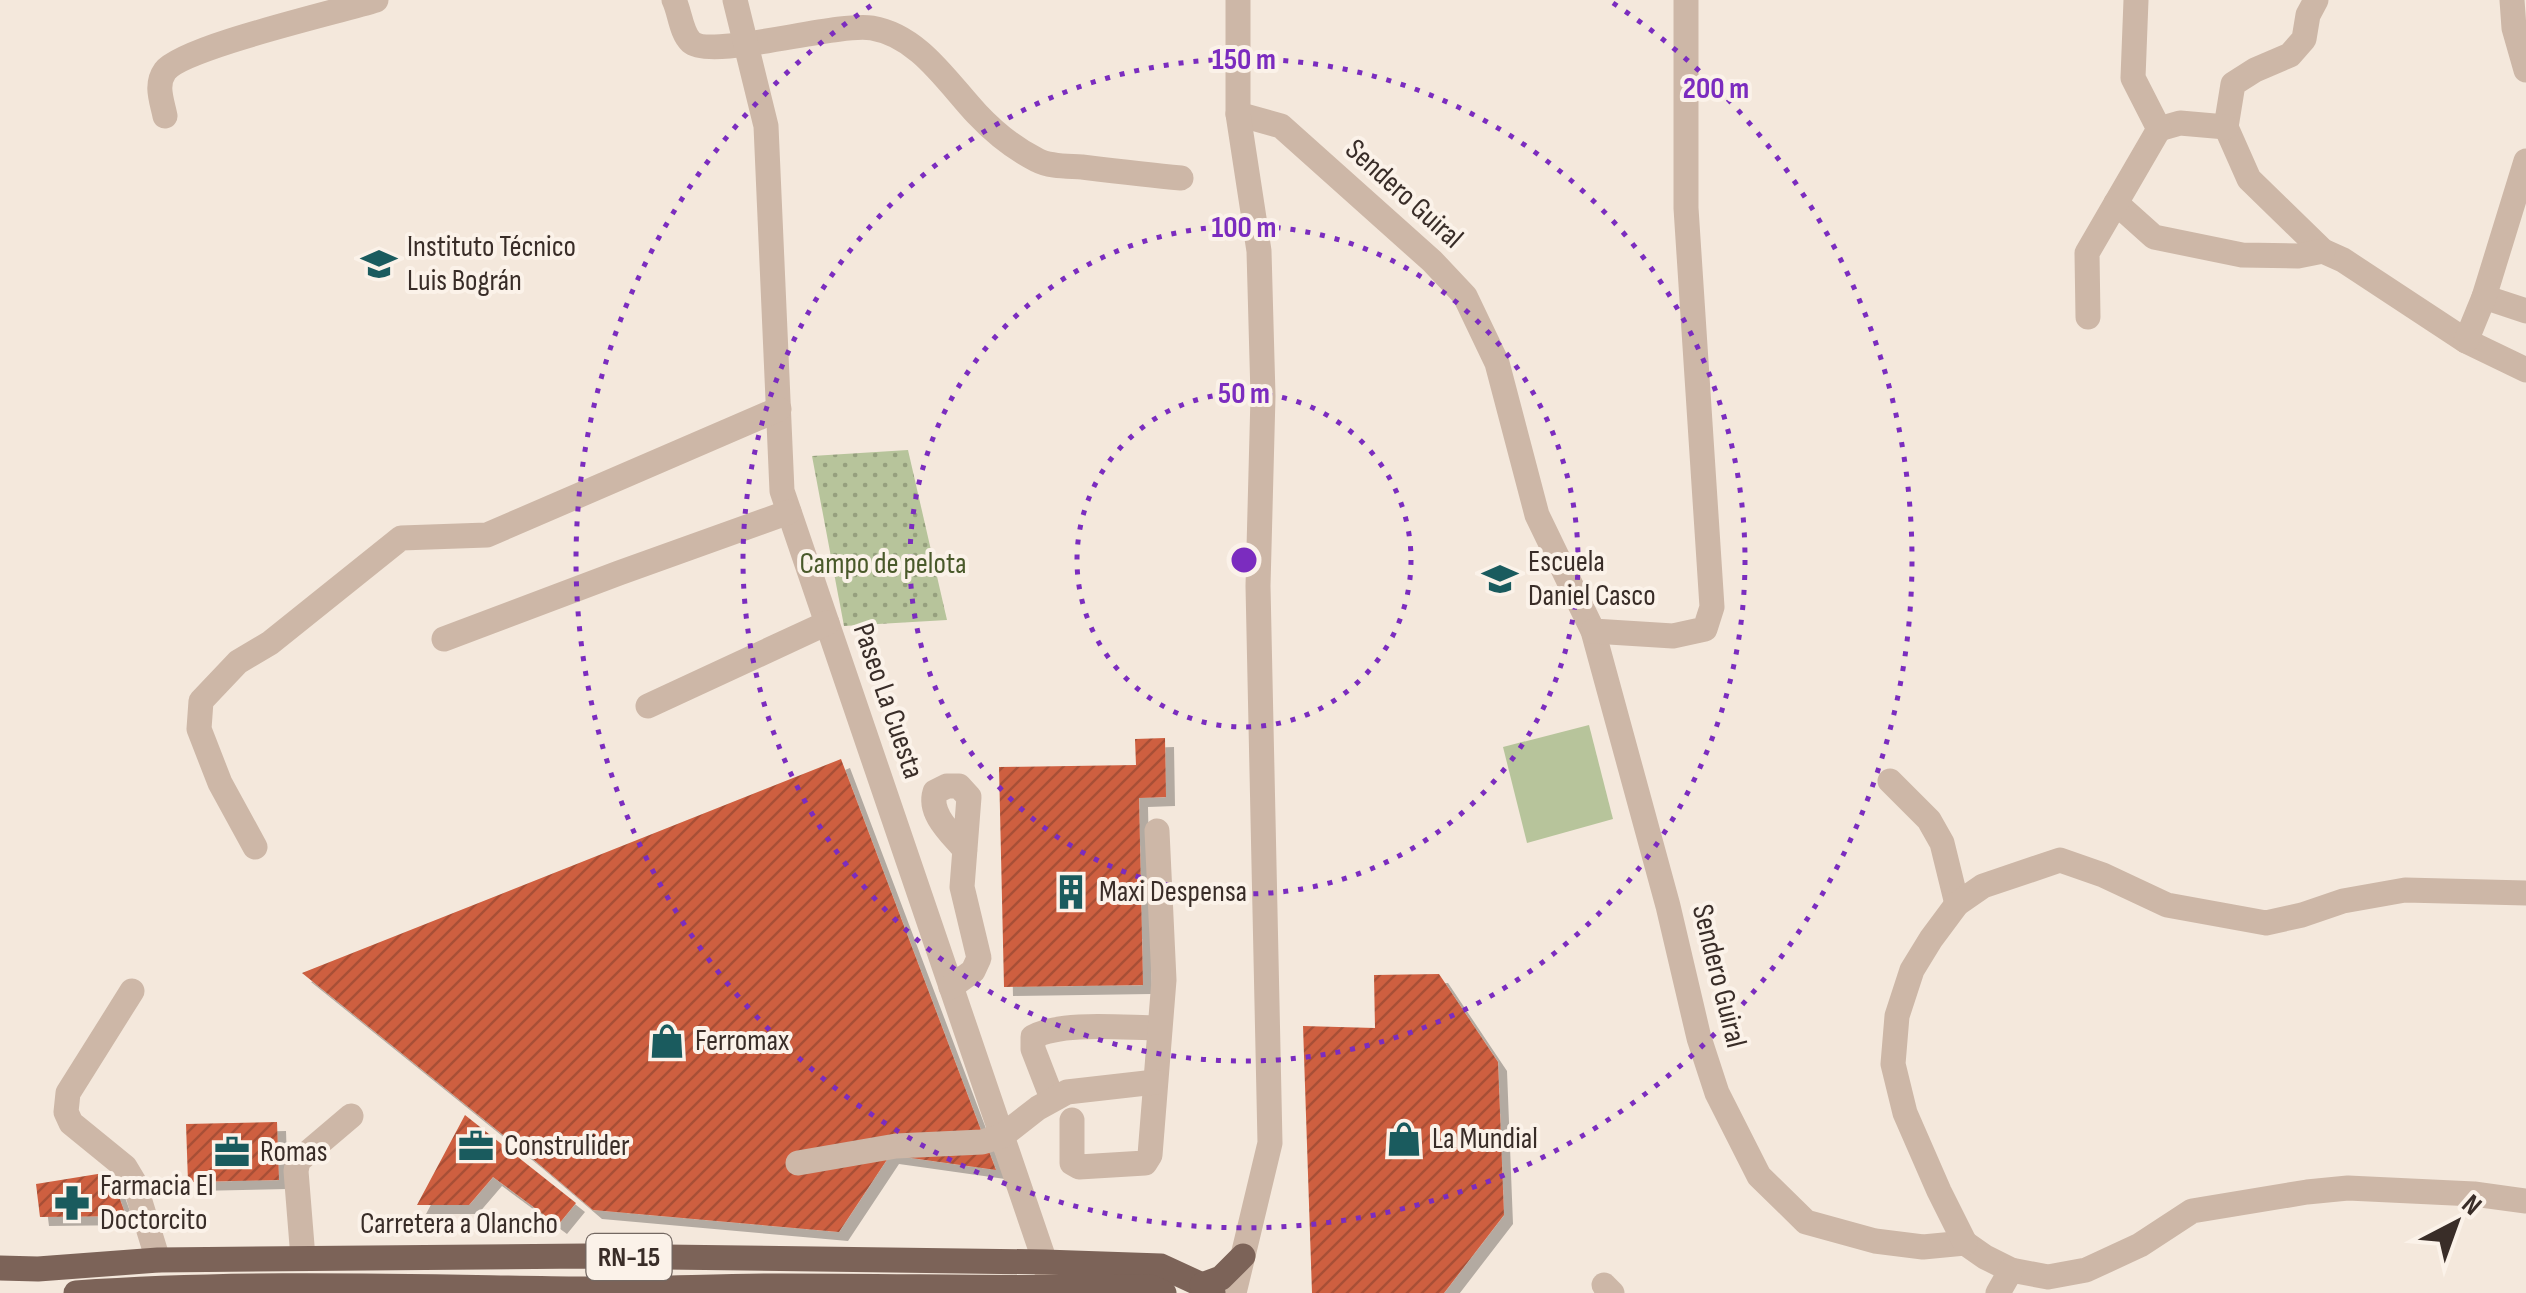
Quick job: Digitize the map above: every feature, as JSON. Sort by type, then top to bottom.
[{"type":"main road","points":[[0,1255],[38,1269]]},
{"type":"main road","name":"Carretera a Olancho","points":[[0,1268],[158,1260],[586,1256],[1044,1262],[1161,1266],[1208,1289]]},
{"type":"main road","points":[[1208,1289],[1243,1256]]},
{"type":"main road","name":"Carretera a Olancho","points":[[76,1293],[160,1287],[571,1291],[1151,1287],[1164,1293]]},
{"type":"street","points":[[165,116],[158,86],[164,72],[176,61],[253,34],[376,0]]},
{"type":"street","points":[[674,0],[687,38],[703,46],[747,44],[834,29],[873,28],[910,42],[979,116],[1041,163],[1181,178]]},
{"type":"street","name":"Paseo La Cuesta","points":[[735,0],[766,126],[782,491],[1051,1289]]},
{"type":"street","points":[[1234,1293],[1270,1144],[1258,586],[1263,396],[1260,269],[1238,114],[1238,0]]},
{"type":"street","points":[[1593,631],[1674,636],[1706,628],[1712,607],[1686,208],[1686,0]]},
{"type":"street","points":[[2136,0],[2133,78],[2159,128]]},
{"type":"street","points":[[2316,0],[2304,39],[2290,55],[2234,84],[2226,127],[2249,179],[2323,250],[2466,341],[2526,370]]},
{"type":"street","points":[[2512,0],[2514,28],[2526,70]]},
{"type":"street","name":"Sendero Guiral","points":[[1238,114],[1281,126],[1432,260],[1465,296],[1496,363],[1537,516],[1593,631],[1668,906],[1699,1038],[1718,1093],[1760,1176],[1806,1222],[1875,1241],[1923,1246],[1965,1243]]},
{"type":"street","points":[[2088,316],[2088,253],[2159,128],[2180,123],[2226,127]]},
{"type":"street","points":[[2466,341],[2484,297],[2526,162]]},
{"type":"street","points":[[2116,202],[2154,237],[2242,255],[2298,256],[2323,250]]},
{"type":"street","points":[[2484,297],[2526,311]]},
{"type":"street","points":[[255,848],[220,783],[199,729],[201,700],[238,662],[270,642],[401,538],[487,535],[778,409]]},
{"type":"street","points":[[444,640],[790,512]]},
{"type":"street","points":[[648,706],[828,623]]},
{"type":"street","points":[[1890,781],[1929,820],[1942,843],[1957,904]]},
{"type":"street","points":[[1072,1120],[1072,1163],[1079,1168],[1145,1163],[1150,1155],[1164,980],[1156,831]]},
{"type":"street","points":[[951,987],[973,971],[979,958],[962,887],[965,850]]},
{"type":"street","points":[[2526,893],[2405,890],[2344,900],[2266,923],[2167,905],[2078,864],[2060,860],[1982,886],[1957,904],[1912,970],[1897,1016],[1893,1064],[1905,1113],[1965,1243],[2011,1270],[2048,1277],[2086,1270],[2140,1244],[2192,1211],[2308,1192],[2348,1188],[2474,1194],[2526,1202]]},
{"type":"street","points":[[132,991],[68,1093],[66,1112],[71,1123],[125,1167],[134,1182],[158,1260]]},
{"type":"street","points":[[1052,1098],[1032,1049],[1034,1037],[1061,1028],[1159,1028]]},
{"type":"street","points":[[798,1163],[896,1146],[982,1142],[1002,1136],[1052,1098],[1067,1092],[1155,1082]]},
{"type":"street","points":[[303,1258],[298,1161],[351,1116]]},
{"type":"street","points":[[1998,1293],[2011,1270]]},
{"type":"green space","name":"Campo de pelota","points":[[908,450],[947,620],[844,626],[812,456]]},
{"type":"green space","points":[[1589,725],[1613,819],[1527,843],[1503,747]]},
{"type":"building","name":"Maxi Despensa","points":[[1165,738],[1166,797],[1139,798],[1143,985],[1004,987],[999,767],[1136,765],[1135,739]]},
{"type":"building","name":"Ferromax","points":[[841,759],[996,1170],[890,1155],[839,1232],[593,1210],[302,973]]},
{"type":"building","name":"La Mundial","points":[[1439,974],[1498,1062],[1504,1215],[1444,1293],[1312,1293],[1303,1026],[1375,1028],[1374,975]]},
{"type":"building","name":"Construlider","points":[[465,1115],[576,1203],[558,1225],[493,1177],[469,1205],[417,1205]]},
{"type":"building","name":"Romas","points":[[277,1122],[279,1180],[188,1182],[186,1124]]},
{"type":"building","points":[[110,1172],[126,1216],[40,1217],[36,1184]]},
{"type":"place","name":"Instituto Técnico Luis Bográn","points":[[379,264]]},
{"type":"place","name":"Escuela Daniel Casco","points":[[1500,579]]},
{"type":"place","name":"Maxi Despensa","points":[[1071,892]]},
{"type":"place","name":"Ferromax","points":[[667,1041]]},
{"type":"place","name":"La Mundial","points":[[1404,1139]]},
{"type":"place","name":"Construlider","points":[[476,1146]]},
{"type":"place","name":"Romas","points":[[232,1152]]},
{"type":"place","name":"Farmacia El Doctorcito","points":[[72,1203]]}]
